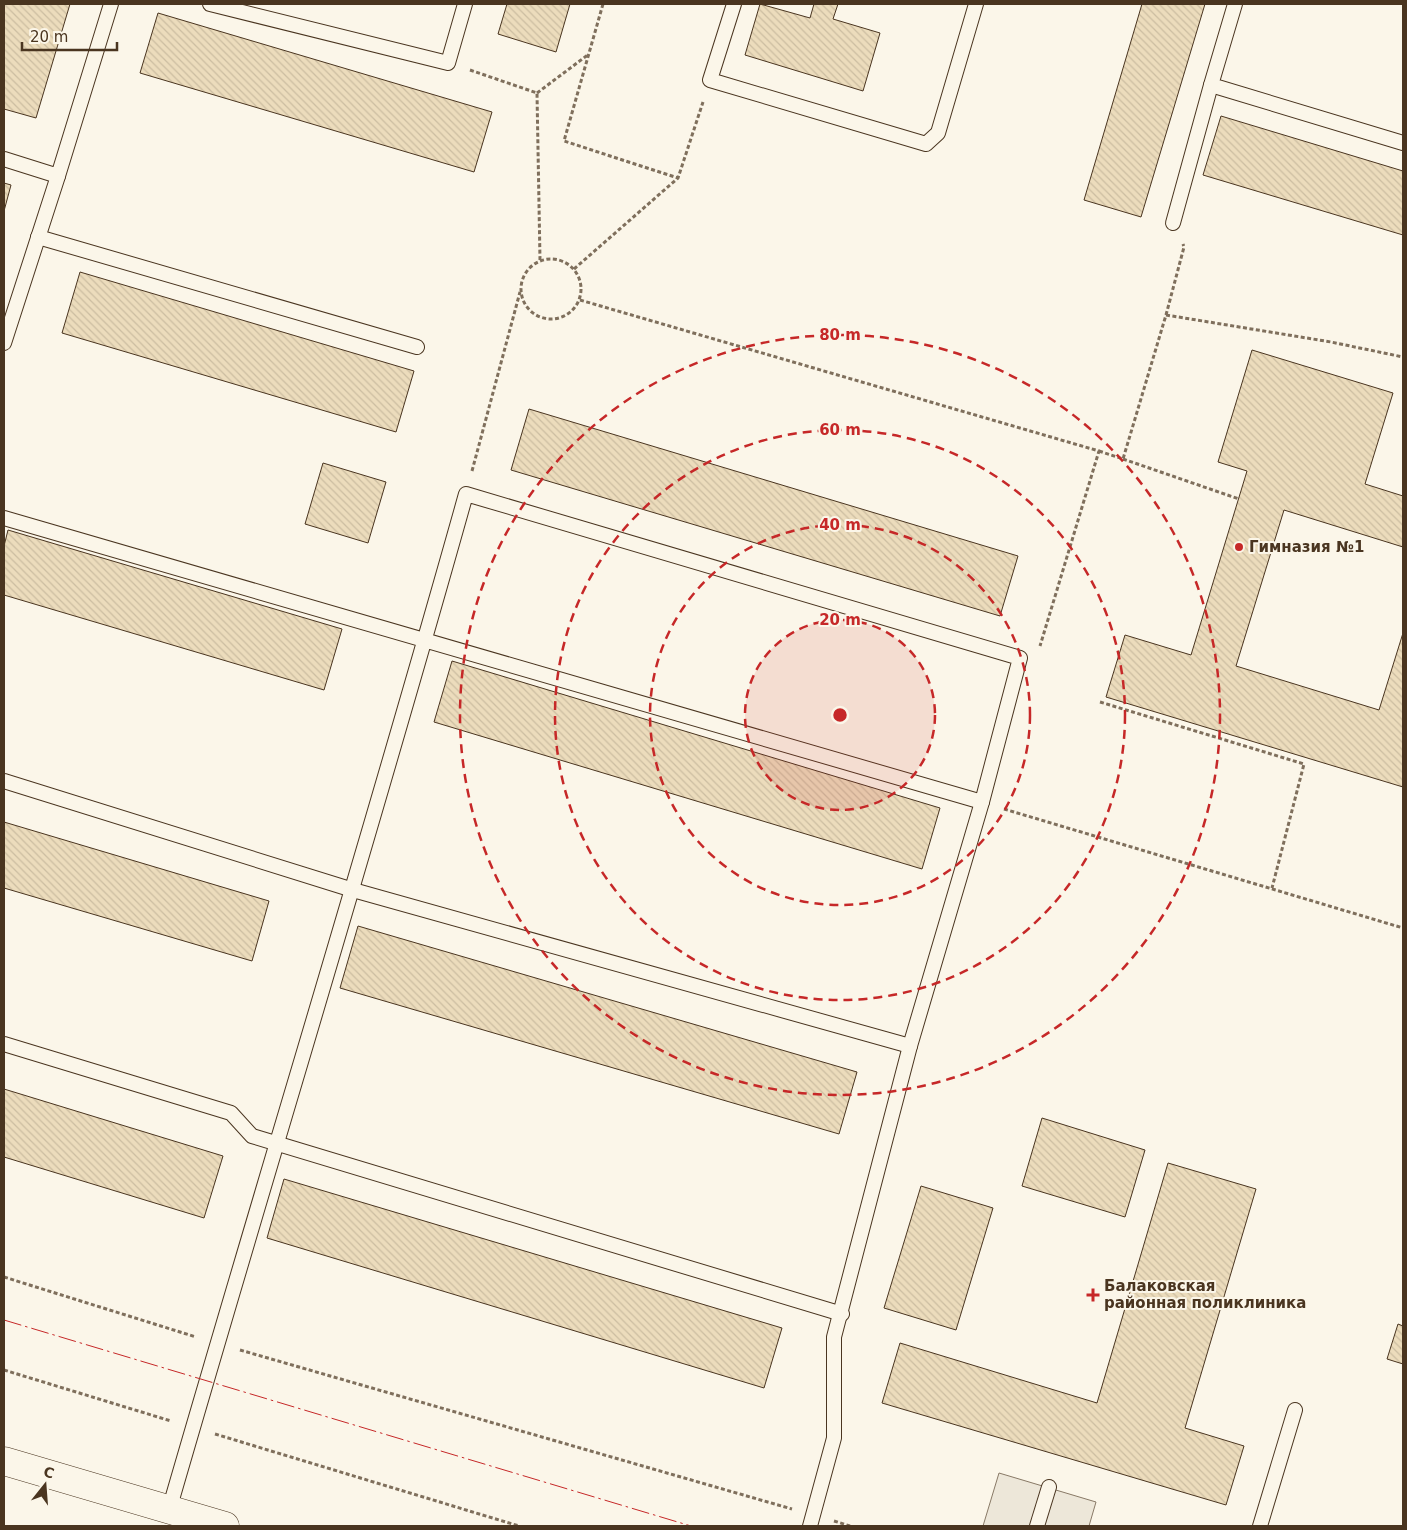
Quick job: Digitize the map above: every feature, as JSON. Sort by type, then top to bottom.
[{"type":"main road","points":[[4,1461],[225,1526]]},
{"type":"lane","points":[[4,343],[111,4]]},
{"type":"lane","points":[[210,4],[448,63],[465,4]]},
{"type":"lane","points":[[734,4],[710,80],[926,144],[938,132],[976,4]]},
{"type":"lane","points":[[1173,223],[1235,4]]},
{"type":"lane","points":[[1211,85],[1403,143]]},
{"type":"lane","points":[[4,159],[58,176]]},
{"type":"lane","points":[[38,237],[417,347]]},
{"type":"lane","points":[[169,1510],[353,890],[426,640],[466,494],[1020,658],[982,802],[910,1046],[842,1314],[834,1337],[834,1438],[811,1521]]},
{"type":"lane","points":[[4,518],[982,802]]},
{"type":"lane","points":[[4,781],[353,890],[910,1046]]},
{"type":"lane","points":[[4,1044],[231,1113],[252,1136],[842,1314]]},
{"type":"lane","points":[[1260,1526],[1295,1410]]},
{"type":"lane","points":[[1037,1526],[1049,1487]]},
{"type":"path","points":[[604,4],[564,141],[678,178]]},
{"type":"path","points":[[537,93],[589,53]]},
{"type":"path","points":[[448,63],[537,93]]},
{"type":"path","points":[[574,269],[678,178],[710,80]]},
{"type":"path","points":[[537,93],[540,260]]},
{"type":"path","points":[[1122,460],[1166,315],[1184,247],[1173,223]]},
{"type":"path","points":[[466,494],[522,279],[528,267],[540,260],[560,259],[574,269],[580,280],[580,300],[572,311],[561,318],[547,319],[534,315],[525,305],[520,292]]},
{"type":"path","points":[[580,300],[1099,451],[1239,499]]},
{"type":"path","points":[[1166,315],[1331,342],[1403,357]]},
{"type":"path","points":[[1020,658],[1038,652],[1099,451]]},
{"type":"path","points":[[1100,702],[1304,764],[1272,888]]},
{"type":"path","points":[[982,802],[1403,928]]},
{"type":"path","points":[[4,1277],[811,1521],[850,1526]]},
{"type":"path","points":[[4,1370],[519,1526]]},
{"type":"shaded area","points":[[999,1473],[1096,1502],[1089,1526],[983,1526]]},
{"type":"building","points":[[4,4],[70,4],[36,118],[4,109]]},
{"type":"building","points":[[507,4],[570,4],[556,52],[498,34]]},
{"type":"building","points":[[760,4],[810,18],[814,4],[838,4],[833,19],[880,33],[863,91],[745,55]]},
{"type":"building","points":[[1142,4],[1205,4],[1141,217],[1084,200]]},
{"type":"building","points":[[158,13],[492,112],[474,172],[140,73]]},
{"type":"building","points":[[1221,116],[1403,171],[1403,235],[1203,175]]},
{"type":"building","points":[[4,183],[11,185],[4,211]]},
{"type":"building","points":[[80,272],[414,371],[396,432],[62,333]]},
{"type":"building","points":[[1252,350],[1393,393],[1365,484],[1403,496],[1403,547],[1284,510],[1236,666],[1379,710],[1403,633],[1403,787],[1106,697],[1125,635],[1191,655],[1247,471],[1218,462]]},
{"type":"building","points":[[529,409],[1018,556],[1000,616],[511,470]]},
{"type":"building","points":[[323,463],[386,482],[368,543],[305,524]]},
{"type":"building","points":[[8,530],[342,629],[324,690],[4,595],[4,546]]},
{"type":"building","points":[[452,661],[940,808],[922,869],[434,722]]},
{"type":"building","points":[[4,822],[269,901],[252,961],[4,888]]},
{"type":"building","points":[[358,926],[857,1072],[839,1134],[340,988]]},
{"type":"building","points":[[4,1089],[223,1156],[204,1218],[4,1157]]},
{"type":"building","points":[[1042,1118],[1145,1150],[1125,1217],[1022,1186]]},
{"type":"building","points":[[1168,1163],[1256,1189],[1185,1428],[1244,1446],[1226,1505],[882,1403],[900,1343],[1097,1403]]},
{"type":"building","points":[[284,1179],[782,1328],[764,1388],[267,1238]]},
{"type":"building","points":[[921,1186],[993,1208],[956,1330],[884,1308]]},
{"type":"building","points":[[1398,1324],[1403,1326],[1403,1364],[1387,1359]]},
{"type":"power","points":[[4,1320],[691,1526]]},
{"type":"place","name":"Гимназия №1","points":[[1239,547]]},
{"type":"place","name":"Балаковская районная поликлиника","points":[[1093,1295]]}]
